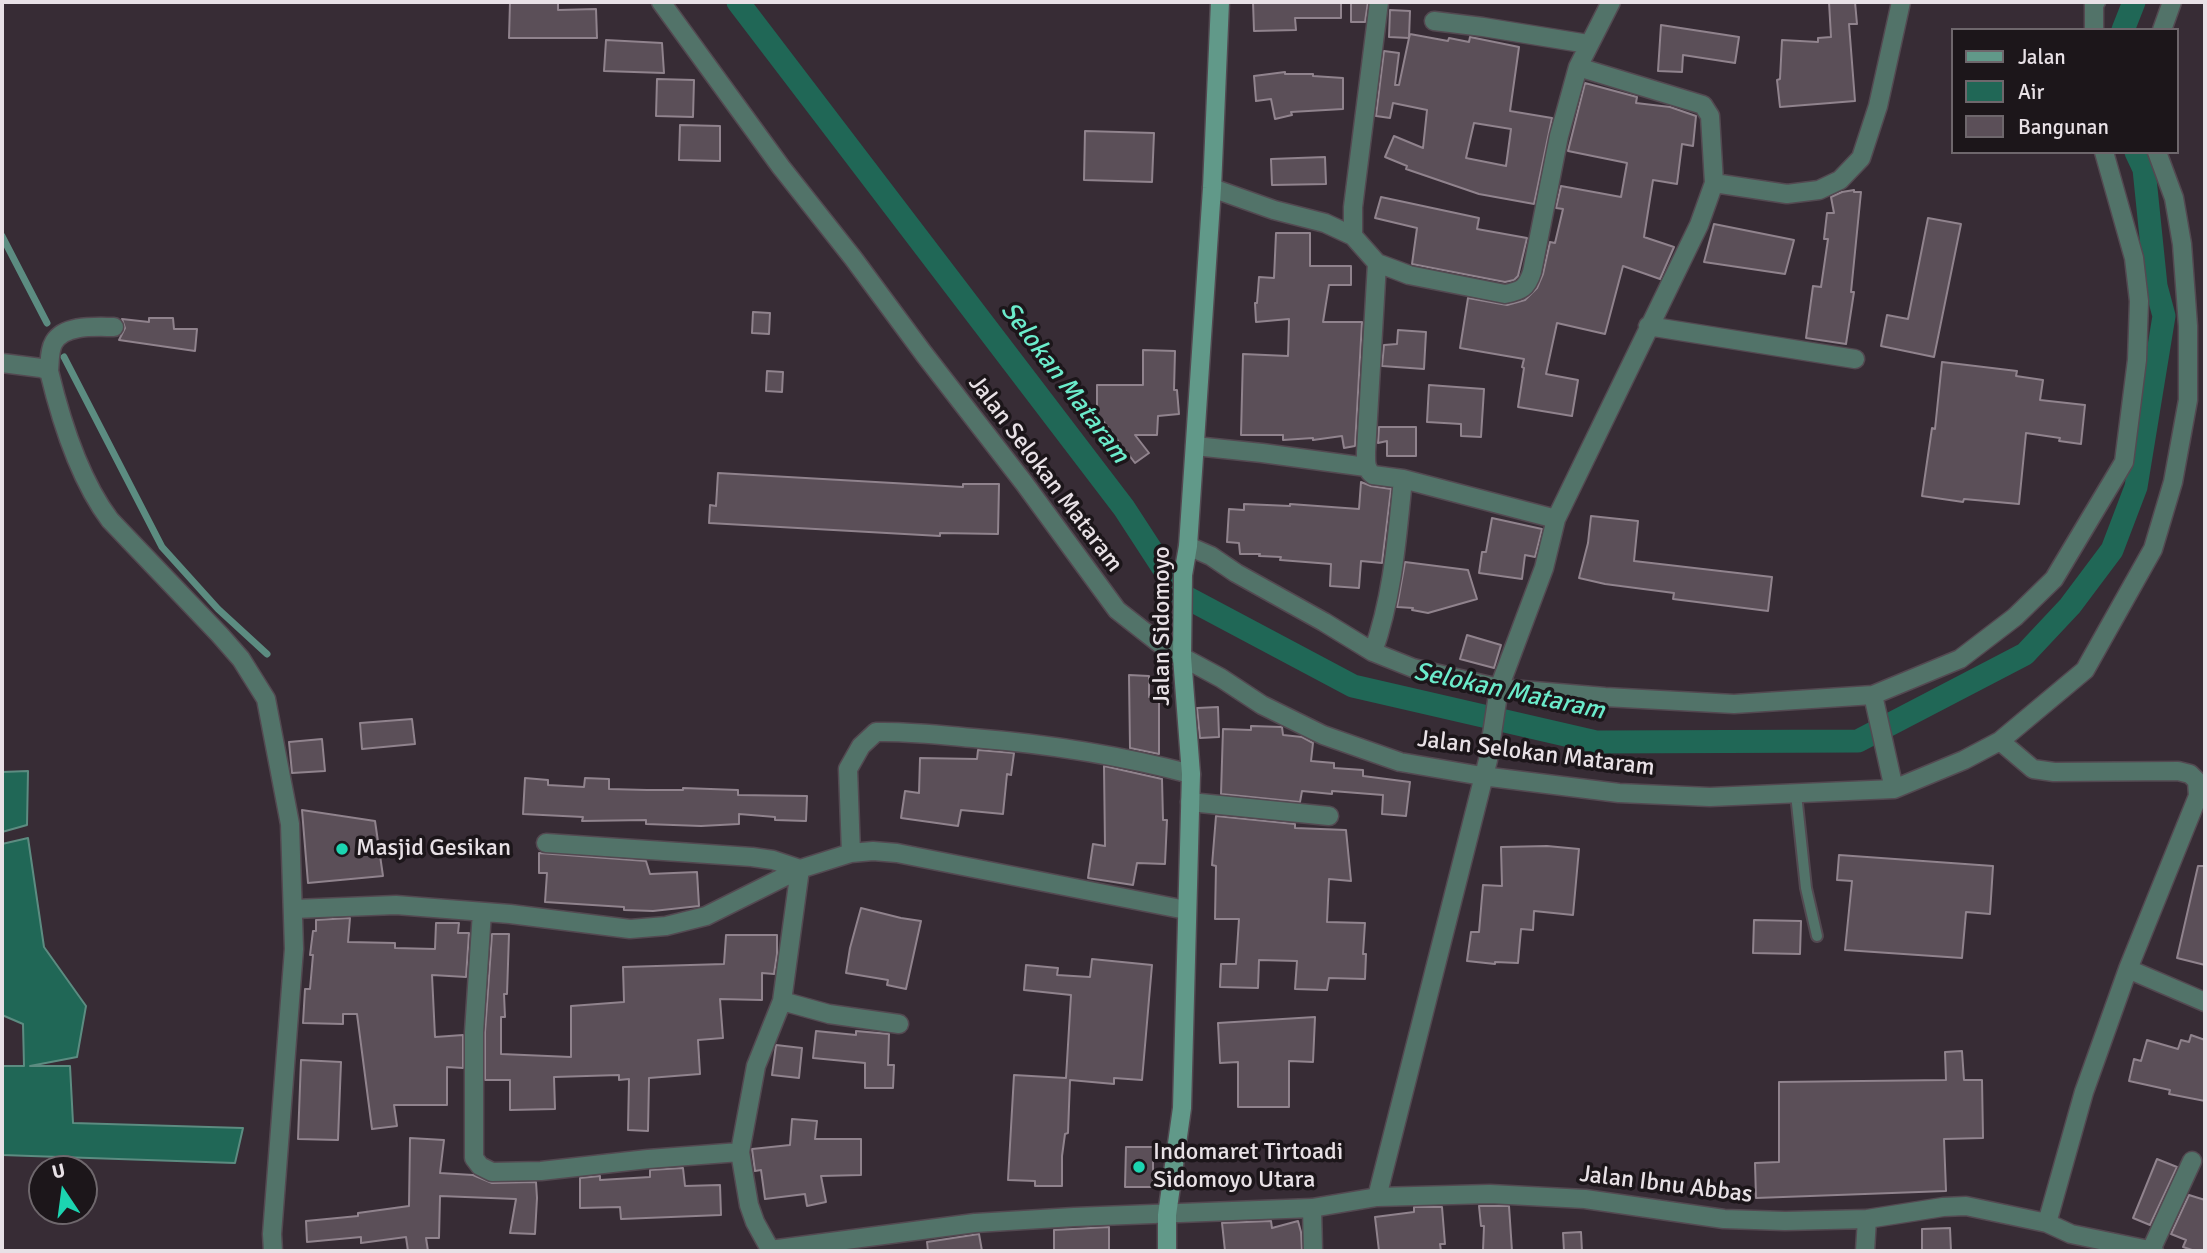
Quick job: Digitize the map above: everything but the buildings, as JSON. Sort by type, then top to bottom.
[{"type":"main road","name":"Jalan Sidomoyo","points":[[1167,1251],[1167,1215],[1182,1108],[1191,774],[1182,657],[1183,575],[1188,546],[1212,188],[1220,2]]},
{"type":"street","name":"Jalan Selokan Mataram","points":[[661,2],[781,167],[1024,483],[1116,610],[1182,657],[1262,705],[1323,735],[1400,762],[1485,768],[1619,793],[1710,797],[1796,794],[1893,782],[1964,760],[2000,741],[2085,670],[2153,549],[2173,482],[2188,400],[2189,365],[2182,244],[2175,198],[2158,154]]},
{"type":"street","points":[[1353,236],[1353,207],[1379,2]]},
{"type":"street","points":[[1212,188],[1274,210],[1325,223],[1353,236],[1377,263],[1409,275],[1505,294],[1520,291],[1528,284],[1532,272],[1559,136],[1578,67],[1611,2]]},
{"type":"street","points":[[1714,183],[1787,194],[1819,190],[1840,180],[1861,158],[1878,106],[1901,2]]},
{"type":"street","points":[[2092,2],[2094,28]]},
{"type":"street","points":[[2162,28],[2172,2]]},
{"type":"street","points":[[1434,21],[1588,44]]},
{"type":"street","points":[[1377,1196],[1485,768],[1499,688],[1544,568],[1556,519],[1699,225],[1714,183],[1710,116],[1703,105],[1578,67]]},
{"type":"street","points":[[1188,546],[1211,556],[1373,652],[1413,668],[1499,688],[1734,704],[1873,695],[1960,659],[2015,617],[2054,579],[2124,462],[2137,360],[2139,301],[2134,258],[2105,154]]},
{"type":"street","points":[[1366,467],[1377,263]]},
{"type":"street","points":[[1648,326],[1855,359]]},
{"type":"street","points":[[114,327],[73,329],[60,336],[52,346],[49,371],[75,456],[94,499],[110,520],[241,659],[266,699],[290,824],[294,949],[272,1234],[273,1251]]},
{"type":"street","points":[[2,363],[49,371]]},
{"type":"street","points":[[1195,446],[1366,467],[1373,475],[1403,479],[1556,519]]},
{"type":"street","points":[[1373,652],[1384,621],[1395,556],[1403,479]]},
{"type":"street","points":[[1873,695],[1893,782]]},
{"type":"street","points":[[851,853],[848,769],[861,746],[876,732],[900,731],[1035,743],[1129,758],[1191,774]]},
{"type":"street","points":[[2000,741],[2033,769],[2054,772],[2178,771],[2190,774],[2197,781],[2198,796],[2128,969],[2084,1092],[2047,1223]]},
{"type":"street","points":[[1190,802],[1329,816]]},
{"type":"street","points":[[545,843],[752,857],[773,860],[800,869]]},
{"type":"street","points":[[294,909],[396,905],[630,929],[666,926],[706,916],[800,869],[851,853],[873,851],[897,853],[1186,910]]},
{"type":"street","points":[[770,1250],[749,1205],[740,1152],[756,1066],[782,1001],[800,869]]},
{"type":"street","points":[[482,912],[474,1032],[474,1158],[480,1166],[492,1172],[541,1171],[740,1152]]},
{"type":"street","points":[[2128,969],[2205,1002]]},
{"type":"street","points":[[782,1001],[829,1014],[899,1024]]},
{"type":"street","points":[[2152,1251],[2192,1161]]},
{"type":"street","name":"Jalan Ibnu Abbas","points":[[770,1250],[975,1223],[1312,1208],[1377,1196],[1490,1194],[1585,1199],[1724,1219],[1785,1221],[1867,1219],[1966,1206],[2047,1223],[2072,1243],[2152,1251]]},
{"type":"street","points":[[1312,1208],[1313,1251]]},
{"type":"street","points":[[1865,1251],[1867,1219]]},
{"type":"lane","points":[[1796,794],[1806,888],[1817,936]]},
{"type":"water","points":[[28,771],[27,825],[2,832],[2,772]]},
{"type":"water","points":[[28,838],[44,947],[86,1006],[77,1057],[30,1066],[70,1066],[73,1123],[243,1128],[235,1163],[98,1158],[98,1155],[2,1155],[2,1066],[24,1066],[23,1024],[2,1015],[2,844]]},
{"type":"waterway","name":"Selokan Mataram","points":[[738,2],[1124,508],[1180,594],[1353,686],[1596,742],[1858,741],[2025,654],[2070,606],[2112,550],[2136,487],[2164,316],[2156,286],[2144,169],[2137,154]]},
{"type":"waterway","name":"Selokan Mataram","points":[[2124,28],[2134,2]]},
{"type":"waterway","points":[[2,236],[47,323]]},
{"type":"waterway","points":[[64,357],[162,547],[218,609],[267,654]]},
{"type":"place","name":"Masjid Gesikan","points":[[342,849]]},
{"type":"place","name":"Indomaret Tirtoadi Sidomoyo Utara","points":[[1139,1167]]}]
